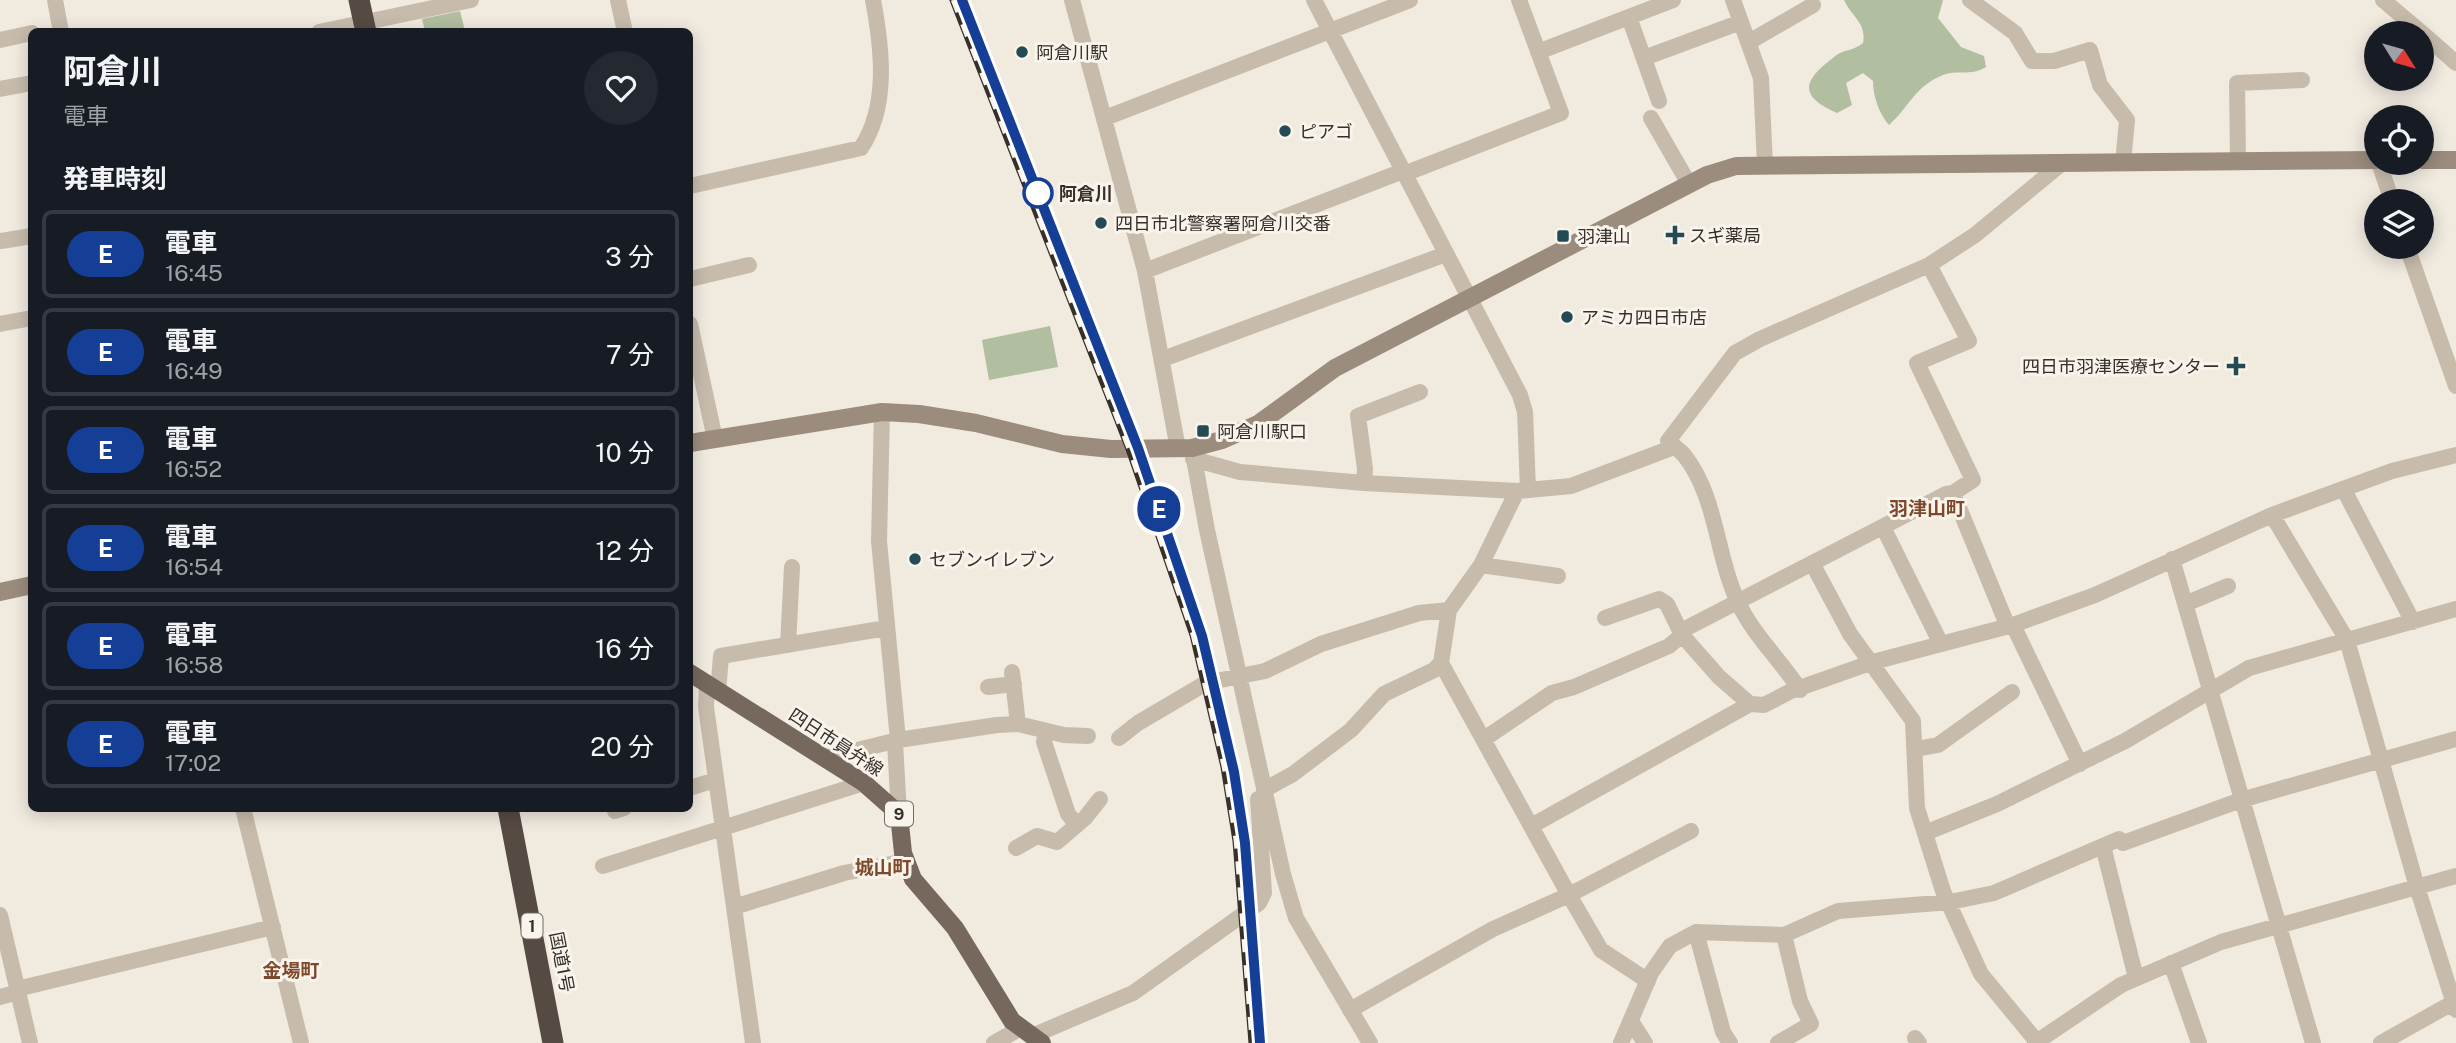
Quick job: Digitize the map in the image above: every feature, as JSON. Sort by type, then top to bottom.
[{"type":"highway","points":[[359,0],[365,28]]},
{"type":"highway","name":"国道1号","points":[[509,812],[553,1043]]},
{"type":"main road","name":"四日市員弁線","points":[[693,675],[864,783],[899,814]]},
{"type":"main road","name":"9","points":[[899,814],[906,861],[913,879],[955,928],[996,1000],[1031,1036]]},
{"type":"street","points":[[55,0],[60,28]]},
{"type":"street","points":[[365,28],[471,0]]},
{"type":"street","points":[[618,0],[624,28]]},
{"type":"street","points":[[693,185],[862,148],[872,129],[883,87],[873,0]]},
{"type":"street","points":[[994,1043],[1031,1036],[1133,993],[1259,902],[1264,893],[1258,799],[1344,736],[1384,694],[1434,670],[1441,663],[1449,610],[1480,565],[1522,490],[1525,412],[1503,359],[1314,0]]},
{"type":"street","points":[[1105,118],[1410,0]]},
{"type":"street","points":[[1145,271],[1561,113],[1519,0]]},
{"type":"street","points":[[1538,52],[1673,0]]},
{"type":"street","points":[[1732,0],[1761,78],[1765,166]]},
{"type":"street","points":[[1970,0],[2015,33],[2032,61],[2054,61],[2090,50],[2100,85],[2127,120],[2123,163]]},
{"type":"street","points":[[2383,0],[2408,21]]},
{"type":"street","points":[[1078,2],[1145,271],[1163,359],[1188,452],[1265,795],[1296,918],[1370,1043]]},
{"type":"street","points":[[1748,42],[1813,5]]},
{"type":"street","points":[[1629,17],[1659,101]]},
{"type":"street","points":[[1644,58],[1741,22]]},
{"type":"street","points":[[0,40],[28,34]]},
{"type":"street","points":[[2434,44],[2456,63]]},
{"type":"street","points":[[2238,160],[2237,83],[2302,80]]},
{"type":"street","points":[[0,89],[28,84]]},
{"type":"street","points":[[1651,118],[1689,184]]},
{"type":"street","points":[[2434,160],[2456,160]]},
{"type":"street","points":[[1188,452],[1250,428],[1335,368],[1689,184],[1736,166],[2364,161]]},
{"type":"street","points":[[1800,690],[1783,664],[1753,629],[1738,601],[1697,477],[1683,453],[1668,442],[1735,353],[1760,339],[1929,265],[1975,235],[2061,164]]},
{"type":"street","points":[[1,241],[28,237]]},
{"type":"street","points":[[1163,359],[1446,254]]},
{"type":"street","points":[[2411,259],[2454,376]]},
{"type":"street","points":[[693,278],[749,265]]},
{"type":"street","points":[[1485,739],[1552,693],[1574,687],[1669,646],[1681,633],[1738,601],[1953,493],[1973,480],[1917,363],[1969,341],[1929,265]]},
{"type":"street","points":[[0,324],[28,319]]},
{"type":"street","points":[[693,338],[715,439]]},
{"type":"street","points":[[1364,483],[1365,469],[1358,416],[1420,392]]},
{"type":"street","points":[[693,443],[882,412],[919,414],[976,423],[1062,444],[1188,452],[1240,472],[1364,483],[1522,490],[1571,486],[1674,447]]},
{"type":"street","points":[[882,412],[879,541],[897,741],[899,814]]},
{"type":"street","points":[[1532,825],[1750,704],[1764,705],[1873,662],[2010,626],[2095,595],[2272,515],[2400,469],[2456,455]]},
{"type":"street","points":[[2344,490],[2413,622]]},
{"type":"street","points":[[1953,493],[2010,626],[2080,764]]},
{"type":"street","points":[[2272,515],[2347,640],[2417,887],[2454,1004],[2381,1043]]},
{"type":"street","points":[[1883,527],[1941,644]]},
{"type":"street","points":[[2172,559],[2313,1043]]},
{"type":"street","points":[[1812,563],[1850,634],[1873,662],[1913,721],[1917,808],[1924,834],[1981,974],[2036,1043],[2099,998],[2136,978],[2231,939],[2456,876]]},
{"type":"street","points":[[1480,565],[1558,576]]},
{"type":"street","points":[[788,645],[792,567]]},
{"type":"street","points":[[0,592],[28,586]]},
{"type":"street","points":[[2185,604],[2228,586]]},
{"type":"street","points":[[1605,618],[1659,599],[1667,604],[1681,633],[1719,677],[1750,704]]},
{"type":"street","points":[[1119,738],[1138,723],[1206,683],[1265,671],[1321,644],[1419,613],[1449,610]]},
{"type":"street","points":[[1924,834],[2080,764],[2125,741],[2249,668],[2456,610]]},
{"type":"street","points":[[753,1043],[705,707],[713,689],[721,656],[886,628]]},
{"type":"street","points":[[1441,663],[1601,950],[1647,981]]},
{"type":"street","points":[[988,687],[1013,678],[1018,724]]},
{"type":"street","points":[[1916,749],[1938,745],[2012,692]]},
{"type":"street","points":[[825,758],[897,741],[1018,724],[1046,731],[1088,736]]},
{"type":"street","points":[[1046,731],[1044,743],[1069,814],[1077,825]]},
{"type":"street","points":[[1621,1043],[1647,981],[1670,946],[1696,932],[1784,935],[1838,911],[1950,902],[1994,893],[2119,839],[2123,843],[2241,800],[2456,739]]},
{"type":"street","points":[[693,787],[715,780]]},
{"type":"street","points":[[603,866],[864,783]]},
{"type":"street","points":[[1016,848],[1037,836],[1057,842],[1077,825],[1100,799]]},
{"type":"street","points":[[244,812],[301,1043]]},
{"type":"street","points":[[1350,1010],[1493,929],[1569,895],[1691,831]]},
{"type":"street","points":[[2102,846],[2136,978]]},
{"type":"street","points":[[734,907],[844,873],[906,861]]},
{"type":"street","points":[[0,915],[30,1043]]},
{"type":"street","points":[[0,997],[273,927]]},
{"type":"street","points":[[1696,932],[1723,1032],[1730,1043]]},
{"type":"street","points":[[1778,1043],[1811,1024],[1800,1001],[1784,935]]},
{"type":"street","points":[[2171,963],[2199,1043]]},
{"type":"street","points":[[1631,1021],[1645,1043]]},
{"type":"green space","points":[[1844,0],[1943,0],[1938,18],[1961,47],[1984,56],[1986,67],[1974,72],[1948,73],[1933,80],[1919,91],[1889,125],[1877,104],[1873,81],[1863,73],[1846,83],[1852,105],[1837,113],[1814,99],[1809,85],[1827,62],[1863,43],[1861,25]]},
{"type":"green space","points":[[460,11],[464,28],[424,28],[422,19]]},
{"type":"green space","points":[[1050,326],[1058,367],[989,380],[982,340]]},
{"type":"railway","points":[[953,0],[1129,449],[1193,635],[1224,767],[1236,841],[1252,1043]]},
{"type":"train","name":"E","points":[[962,0],[1138,448],[1202,636],[1234,772],[1245,843],[1260,1043]]},
{"type":"place","name":"阿倉川駅","points":[[1022,52]]},
{"type":"place","name":"ピアゴ","points":[[1285,131]]},
{"type":"place","name":"阿倉川","points":[[1038,193]]},
{"type":"place","name":"四日市北警察署阿倉川交番","points":[[1101,223]]},
{"type":"place","name":"スギ薬局","points":[[1675,235]]},
{"type":"place","name":"羽津山","points":[[1563,236]]},
{"type":"place","name":"アミカ四日市店","points":[[1567,317]]},
{"type":"place","name":"四日市羽津医療センター","points":[[2236,366]]},
{"type":"place","name":"阿倉川駅口","points":[[1203,431]]},
{"type":"place","name":"セブンイレブン","points":[[915,559]]},
{"type":"district","name":"羽津山町","points":[[1927,508]]},
{"type":"district","name":"城山町","points":[[883,867]]},
{"type":"district","name":"金場町","points":[[291,970]]}]
